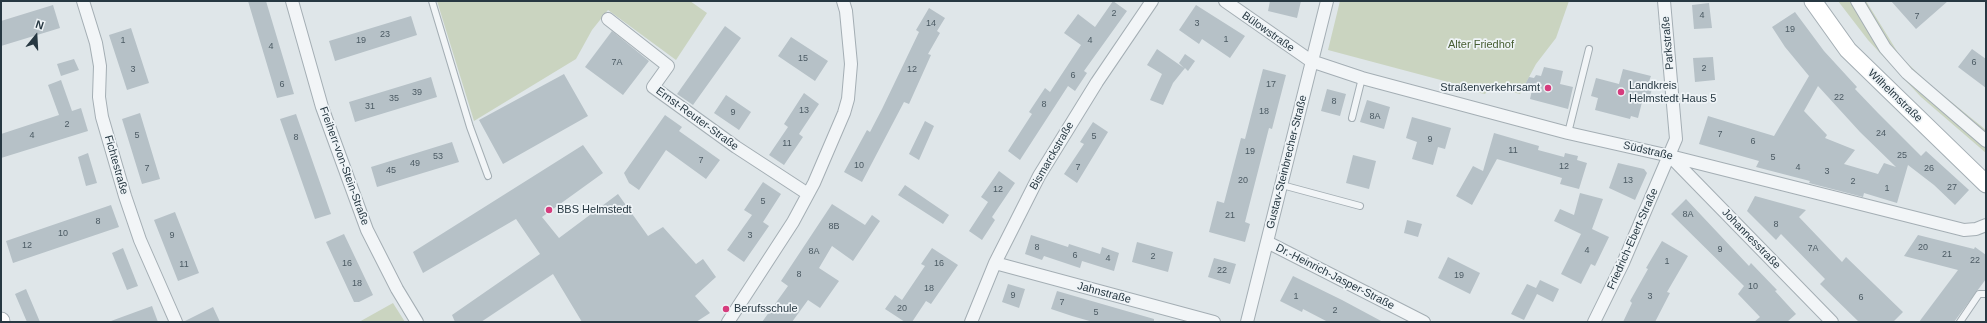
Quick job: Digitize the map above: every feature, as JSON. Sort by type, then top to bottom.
[{"type":"main road","name":"Wilhelmstraße","points":[[1813,1],[1848,50],[1984,179]]},
{"type":"street","name":"Fichtestraße","points":[[83,1],[96,43],[100,66],[99,97],[102,117],[140,240],[176,322]]},
{"type":"street","name":"Freiherr-von-Stein-Straße","points":[[292,1],[322,106],[367,230],[397,289],[417,322]]},
{"type":"street","points":[[728,322],[765,267],[808,194],[837,132],[848,99],[851,64],[846,11],[843,1]]},
{"type":"street","name":"Bismarckstraße","points":[[972,322],[995,263],[1043,170],[1097,82],[1152,1]]},
{"type":"street","name":"Bülowstraße","points":[[1225,1],[1311,61]]},
{"type":"street","name":"Gustav-Steinbrecher-Straße","points":[[1247,322],[1327,1]]},
{"type":"street","name":"Parkstraße","points":[[1664,1],[1676,139],[1670,156]]},
{"type":"street","points":[[1857,1],[1885,48],[1907,73],[1986,141]]},
{"type":"street","name":"Ernst-Reuter-Straße","points":[[608,19],[668,66],[653,87],[736,147],[808,194]]},
{"type":"street","name":"Südstraße","points":[[1311,61],[1362,78],[1568,133],[1670,156],[1964,230],[1976,229],[1986,224]]},
{"type":"street","name":"Friedrich-Ebert-Straße","points":[[1594,322],[1623,263],[1670,156]]},
{"type":"street","name":"Johannesstraße","points":[[1670,156],[1832,322]]},
{"type":"street","name":"Dr.-Heinrich-Jasper-Straße","points":[[1267,242],[1424,322]]},
{"type":"street","name":"Jahnstraße","points":[[995,263],[1214,322]]},
{"type":"lane","points":[[432,1],[470,127],[488,176]]},
{"type":"lane","points":[[1568,133],[1589,49]]},
{"type":"lane","points":[[1352,118],[1362,78]]},
{"type":"lane","points":[[1282,185],[1360,206]]},
{"type":"lane","points":[[1960,322],[1979,294],[1986,294]]},
{"type":"green space","points":[[437,1],[690,1],[707,13],[676,60],[608,10],[592,30],[576,59],[474,121]]},
{"type":"green space","name":"Alter Friedhof","points":[[1340,1],[1569,1],[1556,38],[1536,64],[1520,94],[1491,87],[1485,94],[1471,91],[1467,87],[1328,50]]},
{"type":"green space","points":[[1838,1],[1866,1],[1900,56],[1928,83],[1986,130],[1986,153],[1921,97],[1868,40]]},
{"type":"green space","points":[[393,303],[405,322],[359,322]]},
{"type":"building","points":[[248,1],[266,1],[294,94],[277,98]]},
{"type":"building","points":[[1113,1],[1127,11],[1084,71],[1087,73],[1075,91],[1068,86],[1020,160],[1008,151],[1032,114],[1029,112],[1045,88],[1050,92],[1081,45],[1064,33],[1078,14],[1095,27]]},
{"type":"building","points":[[1270,1],[1301,1],[1297,18],[1268,11]]},
{"type":"building","points":[[1891,1],[1948,1],[1916,29]]},
{"type":"building","points":[[1709,3],[1712,28],[1694,29],[1692,5]]},
{"type":"building","points":[[53,5],[60,28],[1,46],[1,21]]},
{"type":"building","points":[[1196,5],[1245,36],[1230,58],[1202,39],[1199,44],[1179,30]]},
{"type":"building","points":[[929,8],[945,18],[937,31],[940,33],[928,54],[931,55],[909,104],[904,102],[862,182],[844,172],[867,130],[870,132],[882,109],[919,32],[916,30]]},
{"type":"building","points":[[1795,12],[1824,51],[1857,87],[1855,89],[1878,113],[1921,156],[1926,151],[1969,190],[1955,205],[1934,185],[1908,165],[1897,203],[1864,193],[1863,197],[1809,183],[1810,181],[1756,167],[1759,161],[1699,144],[1708,116],[1774,136],[1809,76],[1785,47],[1772,27]],"holes":[[[1818,86],[1860,132],[1896,167],[1884,163],[1878,174],[1844,164],[1855,150],[1825,138],[1827,135],[1804,111]]]},
{"type":"building","points":[[411,16],[417,35],[335,61],[329,41]]},
{"type":"building","points":[[725,26],[741,38],[693,105],[677,94]]},
{"type":"building","points":[[131,28],[149,83],[127,90],[109,35]]},
{"type":"building","points":[[612,31],[649,61],[623,95],[585,67]]},
{"type":"building","points":[[791,37],[828,61],[815,81],[778,56]]},
{"type":"building","points":[[1157,49],[1184,68],[1179,63],[1185,54],[1195,61],[1188,71],[1185,68],[1173,83],[1163,105],[1150,100],[1162,74],[1147,65]]},
{"type":"building","points":[[1972,49],[1986,59],[1986,88],[1958,67]]},
{"type":"building","points":[[1713,57],[1715,80],[1695,82],[1693,58]]},
{"type":"building","points":[[74,59],[79,70],[61,76],[57,64]]},
{"type":"building","name":"Straßenverkehrsamt","points":[[1544,67],[1563,71],[1560,84],[1573,87],[1568,109],[1530,99],[1532,90],[1523,88],[1529,77],[1534,78],[1536,75],[1541,76]]},
{"type":"building","points":[[1263,69],[1286,75],[1272,129],[1269,128],[1245,222],[1250,224],[1245,242],[1209,232],[1217,201],[1224,203],[1241,138],[1245,139]]},
{"type":"building","name":"Landkreis Helmstedt Haus 5","points":[[1623,69],[1651,76],[1648,84],[1653,85],[1648,103],[1642,102],[1638,118],[1631,116],[1630,119],[1595,110],[1598,98],[1591,96],[1596,78],[1619,84]]},
{"type":"building","points":[[564,74],[588,116],[503,164],[479,120]]},
{"type":"building","points":[[431,77],[437,97],[355,122],[349,102]]},
{"type":"building","points":[[61,80],[72,111],[81,108],[88,131],[1,158],[1,134],[59,115],[48,85]]},
{"type":"building","points":[[1327,89],[1346,94],[1340,116],[1321,111]]},
{"type":"building","points":[[804,93],[819,104],[799,134],[803,137],[784,165],[769,155],[788,127],[784,124]]},
{"type":"building","points":[[726,95],[751,112],[739,130],[714,113]]},
{"type":"building","points":[[1367,100],[1390,107],[1384,129],[1360,122]]},
{"type":"building","points":[[140,113],[160,179],[142,184],[122,119]]},
{"type":"building","points":[[296,114],[331,214],[315,219],[280,119]]},
{"type":"building","points":[[665,115],[682,127],[679,131],[720,160],[706,179],[666,150],[639,190],[629,183],[624,173]]},
{"type":"building","points":[[1412,117],[1451,128],[1445,149],[1438,147],[1433,165],[1412,159],[1417,142],[1406,138]]},
{"type":"building","points":[[925,121],[934,126],[919,160],[909,154]]},
{"type":"building","points":[[1093,122],[1108,132],[1077,183],[1064,174],[1084,144],[1080,142]]},
{"type":"building","points":[[1494,133],[1539,146],[1538,150],[1564,157],[1565,153],[1578,156],[1577,160],[1587,163],[1579,189],[1560,184],[1562,178],[1497,159],[1472,205],[1456,196],[1473,166],[1483,171]]},
{"type":"building","points":[[452,142],[459,162],[377,187],[371,167]]},
{"type":"building","points":[[583,145],[603,173],[542,217],[559,238],[618,194],[648,236],[663,227],[696,264],[703,259],[716,277],[695,296],[710,313],[696,322],[582,322],[553,274],[481,322],[455,322],[452,315],[540,254],[516,219],[423,273],[413,252]]},
{"type":"building","points":[[88,153],[97,183],[86,186],[78,157]]},
{"type":"building","points":[[1353,155],[1376,161],[1369,189],[1346,183]]},
{"type":"building","points":[[1618,163],[1644,169],[1647,173],[1635,200],[1609,188]]},
{"type":"building","points":[[999,171],[1015,183],[992,217],[995,220],[982,240],[969,231],[988,202],[981,197]]},
{"type":"building","points":[[763,182],[781,194],[763,222],[769,226],[744,262],[727,250],[752,215],[744,210]]},
{"type":"building","points":[[905,185],[949,215],[943,224],[898,195]]},
{"type":"building","points":[[1580,193],[1603,199],[1592,229],[1609,237],[1595,266],[1591,264],[1581,284],[1561,274],[1581,234],[1554,221],[1560,209],[1574,215]]},
{"type":"building","points":[[1755,196],[1806,210],[1799,217],[1842,262],[1846,257],[1903,312],[1893,322],[1859,322],[1820,284],[1825,279],[1781,234],[1776,240],[1747,211]]},
{"type":"building","points":[[1686,199],[1749,266],[1751,263],[1777,290],[1775,291],[1796,314],[1787,322],[1754,322],[1760,317],[1738,294],[1744,286],[1671,214]]},
{"type":"building","points":[[832,204],[865,225],[872,215],[880,221],[853,261],[832,246],[819,268],[839,281],[820,308],[808,300],[792,322],[762,322],[788,286],[781,281]]},
{"type":"building","points":[[111,205],[119,227],[13,263],[6,241]]},
{"type":"building","points":[[175,212],[199,273],[178,281],[154,220]]},
{"type":"building","points":[[1407,220],[1422,224],[1418,237],[1404,233]]},
{"type":"building","points":[[344,234],[373,295],[359,302],[354,302],[326,242]]},
{"type":"building","points":[[1031,235],[1068,247],[1069,244],[1100,254],[1102,247],[1119,253],[1114,271],[1082,261],[1080,268],[1044,256],[1042,260],[1025,254]]},
{"type":"building","points":[[1918,235],[1974,249],[1975,247],[1986,255],[1986,279],[1954,322],[1919,322],[1958,270],[1904,256]]},
{"type":"building","points":[[1662,241],[1688,256],[1667,292],[1670,293],[1655,322],[1623,322],[1632,303],[1630,301],[1648,269],[1646,268]]},
{"type":"building","points":[[1137,242],[1173,252],[1168,272],[1132,262]]},
{"type":"building","points":[[123,248],[138,286],[127,290],[112,253]]},
{"type":"building","points":[[932,248],[958,265],[931,304],[926,301],[912,322],[905,322],[885,309],[895,295],[902,300],[925,266],[921,264]]},
{"type":"building","points":[[1448,257],[1480,273],[1470,294],[1438,278]]},
{"type":"building","points":[[1214,258],[1236,264],[1230,284],[1208,277]]},
{"type":"building","points":[[1293,276],[1383,322],[1328,322],[1303,309],[1302,312],[1280,301]]},
{"type":"building","points":[[1540,280],[1559,289],[1553,302],[1537,294],[1524,320],[1511,314],[1527,284],[1536,288]]},
{"type":"building","points":[[1008,284],[1025,289],[1019,308],[1002,302]]},
{"type":"building","points":[[26,289],[40,322],[27,322],[15,294]]},
{"type":"building","points":[[1057,291],[1154,319],[1154,322],[1093,322],[1072,316],[1051,309]]},
{"type":"building","points":[[152,306],[158,322],[111,322],[111,321]]},
{"type":"building","points":[[213,307],[220,322],[183,322]]},
{"type":"place","name":"Straßenverkehrsamt","points":[[1548,88]]},
{"type":"place","name":"Landkreis Helmstedt Haus 5","points":[[1621,92]]},
{"type":"place","name":"BBS Helmstedt","points":[[549,210]]},
{"type":"place","name":"Berufsschule","points":[[726,309]]}]
